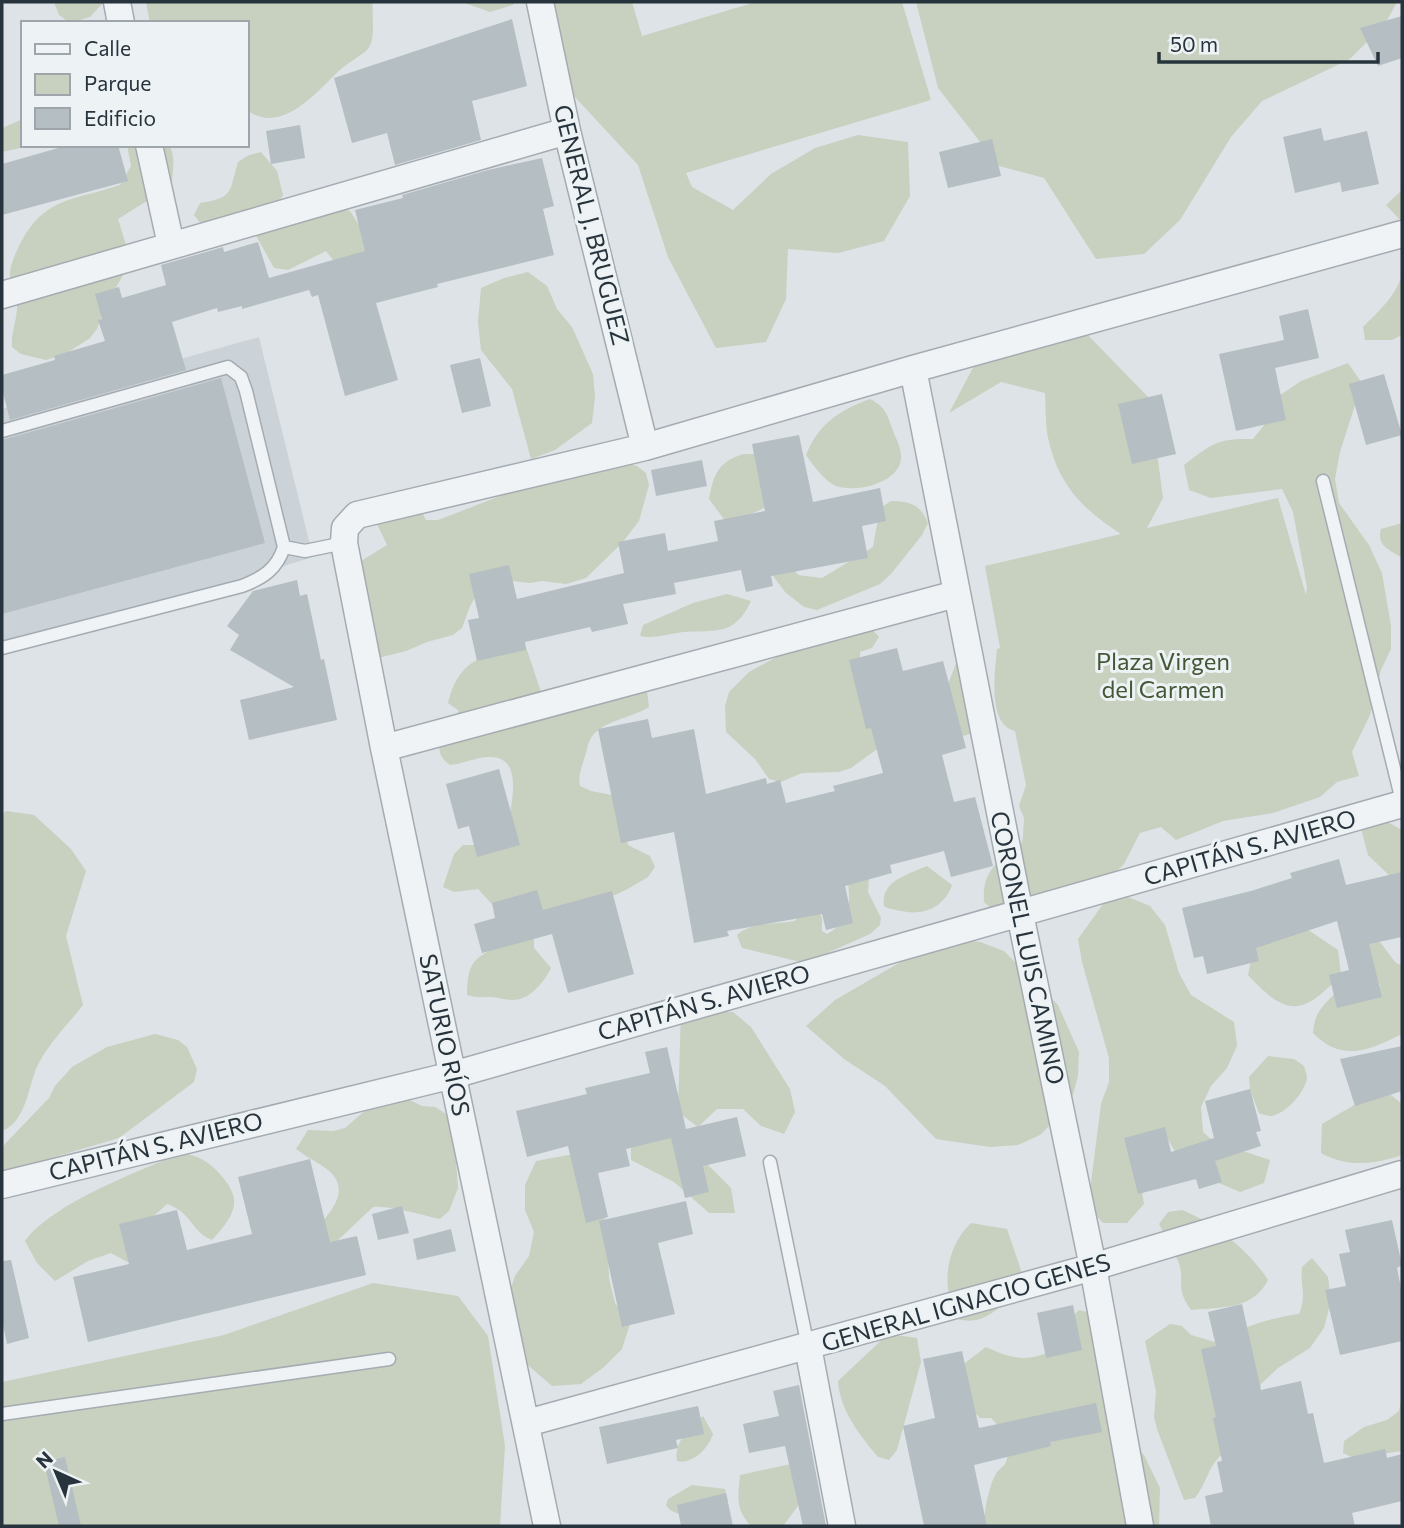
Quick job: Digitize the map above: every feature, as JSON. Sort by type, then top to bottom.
[{"type":"street","points":[[117,2],[121,21]]},
{"type":"street","name":"GENERAL J. BRUGUEZ","points":[[540,2],[567,131],[645,447]]},
{"type":"street","points":[[2,295],[567,131]]},
{"type":"street","points":[[149,147],[171,245]]},
{"type":"street","points":[[344,543],[345,528],[357,515],[645,447],[913,369],[1402,234]]},
{"type":"street","name":"CORONEL LUIS CAMINO","points":[[913,369],[1093,1268],[1140,1526]]},
{"type":"street","name":"SATURIO RÍOS","points":[[344,543],[384,748],[547,1526]]},
{"type":"street","points":[[384,748],[956,594]]},
{"type":"street","name":"CAPITÁN S. AVIERO","points":[[2,1185],[453,1075],[1402,803]]},
{"type":"street","name":"GENERAL IGNACIO GENES","points":[[527,1423],[1093,1268],[1402,1174]]},
{"type":"street","points":[[808,1347],[842,1526]]},
{"type":"lane","points":[[2,431],[228,367],[241,377],[246,391],[284,547],[279,561],[263,578],[242,586],[2,648]]},
{"type":"lane","points":[[1323,481],[1402,803]]},
{"type":"lane","points":[[284,547],[305,551],[344,543]]},
{"type":"lane","points":[[770,1162],[808,1347]]},
{"type":"lane","points":[[2,1414],[389,1359]]},
{"type":"shaded area","points":[[259,337],[313,557],[2,653],[2,409]]},
{"type":"green space","points":[[54,2],[104,2],[90,17],[77,21],[67,21],[59,15]]},
{"type":"green space","points":[[146,2],[373,2],[372,40],[367,50],[341,69],[298,108],[273,118],[260,117],[248,111],[248,21],[150,21]]},
{"type":"green space","points":[[462,2],[515,2],[490,12]]},
{"type":"green space","points":[[554,2],[632,2],[642,36],[756,2],[902,2],[931,100],[686,173],[692,187],[733,210],[771,174],[815,148],[858,135],[908,142],[910,196],[884,241],[838,253],[788,249],[786,299],[766,342],[716,348],[668,257],[638,165],[574,96],[553,54],[551,7]]},
{"type":"green space","points":[[916,2],[1397,2],[1385,24],[1350,59],[1262,101],[1231,137],[1180,220],[1144,254],[1096,259],[1044,178],[999,166],[938,88]]},
{"type":"green space","points":[[21,120],[21,147],[25,147],[2,152],[2,128]]},
{"type":"green space","points":[[127,147],[171,149],[171,186],[118,219],[131,261],[106,305],[97,329],[90,338],[67,353],[46,360],[21,354],[12,347],[17,304],[10,272],[21,242],[30,227],[52,208],[76,197],[120,185],[131,166]]},
{"type":"green space","points":[[261,152],[277,171],[283,195],[277,204],[202,225],[194,215],[200,203],[219,199],[229,192],[238,162]]},
{"type":"green space","points":[[1402,190],[1402,222],[1386,205]]},
{"type":"green space","points":[[338,208],[350,211],[376,252],[341,270],[326,251],[288,270],[274,268],[254,232]]},
{"type":"green space","points":[[528,272],[547,286],[557,309],[572,327],[593,374],[595,397],[592,423],[555,450],[531,459],[512,389],[481,350],[478,322],[481,288]]},
{"type":"green space","points":[[1402,275],[1402,335],[1392,340],[1365,340],[1363,327],[1391,297]]},
{"type":"green space","name":"Plaza Virgen del Carmen","points":[[1030,323],[1079,326],[1150,399],[1163,498],[1147,528],[1278,498],[1306,595],[1307,587],[1293,512],[1282,489],[1211,498],[1189,490],[1184,465],[1201,452],[1223,441],[1253,439],[1269,419],[1279,396],[1301,381],[1348,363],[1362,383],[1340,452],[1335,479],[1339,503],[1369,545],[1382,573],[1391,626],[1391,649],[1381,670],[1370,715],[1352,752],[1359,776],[1337,782],[1320,797],[1273,813],[1223,821],[1176,840],[1161,827],[1140,833],[1124,864],[1110,878],[993,910],[984,902],[985,883],[997,863],[1020,849],[1024,818],[1019,806],[1026,785],[1015,731],[1006,726],[996,708],[995,671],[997,649],[1000,648],[985,566],[1121,534],[1096,516],[1067,485],[1054,458],[1048,436],[1045,393],[1001,382],[949,413],[984,347]]},
{"type":"green space","points":[[870,399],[882,407],[888,418],[900,450],[898,468],[883,481],[862,488],[832,484],[806,455],[817,435],[831,420]]},
{"type":"green space","points":[[743,454],[755,454],[770,505],[742,517],[724,519],[709,499],[713,483],[718,470],[727,461]]},
{"type":"green space","points":[[623,463],[637,466],[646,473],[649,485],[639,521],[622,543],[586,578],[566,584],[494,579],[483,584],[470,606],[462,628],[453,635],[370,660],[348,569],[387,545],[375,520],[420,508],[426,520],[438,520],[524,487]]},
{"type":"green space","points":[[891,501],[914,505],[928,523],[922,535],[880,584],[817,610],[804,607],[785,592],[771,573],[791,565],[798,575],[822,578],[873,547],[880,508]]},
{"type":"green space","points":[[1402,523],[1402,558],[1382,544],[1380,535],[1381,529]]},
{"type":"green space","points":[[727,594],[751,601],[745,612],[731,626],[715,631],[640,636],[643,625],[693,603]]},
{"type":"green space","points":[[871,628],[879,637],[872,648],[860,652],[860,663],[880,747],[851,768],[839,772],[802,773],[781,782],[769,779],[755,759],[726,732],[725,706],[729,692],[749,672],[795,647]]},
{"type":"green space","points":[[520,645],[526,647],[543,698],[646,682],[649,707],[610,723],[596,732],[589,743],[579,782],[580,786],[591,791],[617,796],[628,845],[650,856],[655,867],[648,877],[626,890],[615,895],[593,898],[534,936],[534,948],[551,968],[531,994],[513,1000],[467,995],[468,976],[473,964],[498,946],[503,916],[478,889],[454,892],[443,887],[454,854],[463,845],[476,845],[510,814],[513,787],[510,769],[506,762],[499,758],[488,757],[450,765],[442,757],[439,745],[447,726],[459,711],[448,703],[458,677],[465,668],[483,657]]},
{"type":"green space","points":[[959,656],[978,727],[963,736],[944,694]]},
{"type":"green space","points":[[7,811],[34,815],[71,849],[86,871],[66,936],[83,1005],[40,1061],[18,1119],[2,1131],[2,813]]},
{"type":"green space","points":[[1382,819],[1402,830],[1402,885],[1368,855],[1360,824]]},
{"type":"green space","points":[[927,866],[952,885],[938,905],[917,912],[884,906],[884,897],[891,884]]},
{"type":"green space","points":[[846,872],[869,879],[868,892],[881,918],[880,925],[870,934],[805,963],[742,948],[737,935],[757,925],[795,921],[814,896],[822,919],[822,931],[827,934],[842,922],[846,915],[849,890]]},
{"type":"green space","points":[[1128,897],[1150,906],[1165,925],[1179,973],[1191,995],[1234,1022],[1237,1046],[1227,1068],[1211,1086],[1201,1107],[1203,1132],[1221,1148],[1270,1160],[1264,1183],[1240,1192],[1219,1183],[1179,1158],[1167,1138],[1136,1155],[1144,1204],[1127,1223],[1103,1223],[1088,1206],[1101,1104],[1109,1082],[1109,1058],[1078,939],[1103,904]]},
{"type":"green space","points":[[1286,915],[1338,950],[1341,975],[1316,998],[1294,1006],[1274,998],[1248,975],[1253,950]]},
{"type":"green space","points":[[955,939],[980,942],[1004,951],[1058,1005],[1079,1052],[1078,1076],[1072,1098],[1040,1135],[1018,1145],[990,1147],[936,1139],[885,1086],[844,1059],[806,1026],[835,1000],[932,944]]},
{"type":"green space","points":[[1368,941],[1380,942],[1395,962],[1402,966],[1402,1034],[1367,1049],[1345,1051],[1324,1042],[1313,1033],[1315,1020],[1338,990],[1376,996],[1380,985],[1363,966]]},
{"type":"green space","points":[[681,1010],[733,1012],[751,1027],[790,1089],[795,1112],[784,1134],[761,1126],[743,1109],[717,1109],[698,1127],[678,1112]]},
{"type":"green space","points":[[155,1034],[178,1040],[187,1047],[197,1069],[194,1082],[119,1138],[41,1161],[17,1173],[2,1173],[2,1147],[49,1098],[55,1086],[72,1067],[107,1047]]},
{"type":"green space","points":[[1268,1056],[1294,1059],[1304,1066],[1307,1078],[1303,1090],[1294,1102],[1271,1116],[1259,1113],[1250,1090],[1249,1077]]},
{"type":"green space","points":[[1378,1091],[1391,1095],[1402,1104],[1402,1155],[1382,1161],[1351,1163],[1321,1153],[1322,1124]]},
{"type":"green space","points":[[399,1095],[422,1106],[435,1107],[453,1123],[458,1188],[449,1211],[440,1219],[397,1209],[373,1207],[318,1259],[303,1241],[333,1208],[339,1189],[336,1179],[328,1170],[296,1149],[308,1130],[333,1131],[345,1128],[375,1102]]},
{"type":"green space","points":[[669,1126],[731,1188],[735,1213],[709,1213],[674,1182],[631,1160],[631,1136]]},
{"type":"green space","points":[[181,1153],[197,1157],[211,1165],[232,1192],[234,1200],[231,1215],[212,1240],[199,1232],[182,1212],[167,1204],[144,1225],[133,1265],[111,1253],[88,1261],[55,1281],[37,1263],[25,1241],[55,1214],[97,1190]]},
{"type":"green space","points":[[579,1153],[607,1225],[609,1278],[615,1303],[630,1324],[622,1349],[604,1367],[581,1384],[552,1386],[515,1354],[506,1303],[515,1276],[529,1256],[534,1232],[525,1210],[525,1185],[536,1161]]},
{"type":"green space","points":[[1182,1210],[1206,1222],[1251,1258],[1268,1280],[1262,1290],[1245,1302],[1235,1305],[1191,1310],[1183,1295],[1178,1261],[1159,1224],[1168,1212]]},
{"type":"green space","points":[[971,1223],[1007,1229],[1023,1276],[996,1310],[988,1316],[968,1321],[957,1319],[952,1307],[948,1268],[956,1244]]},
{"type":"green space","points":[[1312,1258],[1328,1277],[1331,1301],[1324,1328],[1310,1348],[1278,1368],[1261,1384],[1243,1463],[1220,1456],[1195,1498],[1184,1500],[1154,1417],[1156,1391],[1145,1341],[1170,1324],[1182,1326],[1191,1335],[1215,1342],[1256,1324],[1299,1314],[1303,1296],[1302,1267]]},
{"type":"green space","points":[[373,1283],[458,1296],[488,1336],[505,1446],[500,1526],[2,1526],[2,1382],[224,1335]]},
{"type":"green space","points":[[1079,1310],[1091,1313],[1099,1338],[1093,1348],[1101,1356],[1117,1431],[1144,1455],[1160,1488],[1159,1526],[986,1526],[989,1491],[994,1477],[1005,1464],[1007,1446],[999,1427],[991,1418],[980,1418],[972,1410],[960,1374],[965,1363],[986,1347],[1018,1358],[1034,1357],[1051,1351],[1061,1328]]},
{"type":"green space","points":[[888,1334],[917,1338],[921,1362],[897,1450],[889,1460],[878,1457],[852,1422],[838,1381]]},
{"type":"green space","points":[[1402,1395],[1402,1451],[1354,1458],[1343,1453],[1344,1441],[1364,1427],[1387,1420],[1399,1411]]},
{"type":"green space","points":[[703,1416],[713,1434],[711,1439],[704,1450],[694,1458],[677,1461],[680,1441]]},
{"type":"green space","points":[[791,1464],[812,1487],[783,1526],[751,1526],[742,1514],[739,1503],[740,1475]]},
{"type":"green space","points":[[692,1485],[725,1489],[728,1501],[695,1514],[678,1514],[671,1511],[666,1505],[668,1499]]},
{"type":"building","points":[[1402,16],[1402,58],[1378,66],[1360,28]]},
{"type":"building","points":[[512,19],[527,86],[472,101],[481,140],[395,165],[387,133],[352,143],[334,78]]},
{"type":"building","points":[[300,125],[305,158],[271,164],[266,131]]},
{"type":"building","points":[[1321,128],[1324,141],[1367,131],[1379,184],[1342,192],[1340,182],[1295,193],[1283,137]]},
{"type":"building","points":[[992,139],[1001,176],[948,188],[939,152]]},
{"type":"building","points":[[62,147],[119,147],[128,181],[2,215],[2,164]]},
{"type":"building","points":[[542,158],[554,206],[543,209],[554,255],[437,284],[438,287],[376,303],[398,380],[345,396],[318,295],[312,297],[309,290],[242,309],[242,306],[218,312],[217,308],[172,322],[186,370],[10,420],[2,389],[2,375],[55,360],[54,356],[105,341],[98,320],[102,319],[95,294],[119,287],[122,298],[166,285],[161,265],[223,247],[224,252],[258,242],[269,278],[365,251],[355,210],[403,198],[402,195],[488,170]]},
{"type":"building","points":[[1308,309],[1319,358],[1275,368],[1286,420],[1236,431],[1219,354],[1284,340],[1279,316]]},
{"type":"building","points":[[480,358],[491,406],[462,413],[450,365]]},
{"type":"building","points":[[1384,374],[1402,435],[1366,445],[1349,384]]},
{"type":"building","points":[[221,378],[265,543],[2,614],[2,440]]},
{"type":"building","points":[[1162,394],[1176,454],[1132,464],[1118,404]]},
{"type":"building","points":[[799,435],[813,502],[880,488],[886,521],[862,526],[868,558],[771,576],[773,586],[746,592],[741,570],[674,583],[676,594],[623,604],[628,624],[592,632],[590,627],[525,642],[526,650],[477,661],[468,620],[479,618],[469,574],[509,565],[517,599],[624,573],[618,542],[665,533],[668,551],[718,541],[714,521],[765,511],[752,444]]},
{"type":"building","points":[[702,460],[707,486],[656,496],[651,470]]},
{"type":"building","points":[[297,580],[300,596],[307,594],[337,720],[249,740],[240,700],[294,687],[230,650],[239,635],[227,626],[253,591]]},
{"type":"building","points":[[897,648],[903,671],[943,661],[966,748],[942,755],[954,802],[975,797],[993,866],[951,877],[944,851],[890,865],[892,873],[845,886],[853,923],[826,930],[822,914],[727,931],[729,936],[694,943],[674,832],[621,843],[598,729],[648,719],[652,738],[694,729],[706,794],[766,778],[767,784],[780,780],[786,803],[835,791],[833,786],[883,773],[871,728],[866,729],[849,660]]},
{"type":"building","points":[[499,769],[520,845],[477,857],[469,826],[458,829],[446,784]]},
{"type":"building","points":[[1339,859],[1346,885],[1402,872],[1402,937],[1369,944],[1382,997],[1337,1008],[1329,975],[1349,970],[1337,921],[1256,948],[1259,961],[1207,974],[1203,956],[1194,958],[1182,908],[1251,891],[1292,878],[1290,873]]},
{"type":"building","points":[[537,890],[543,910],[612,891],[634,974],[568,993],[552,934],[482,953],[474,924],[495,918],[492,903]]},
{"type":"building","points":[[1402,1046],[1402,1091],[1355,1106],[1340,1059]]},
{"type":"building","points":[[667,1047],[686,1129],[737,1117],[746,1156],[703,1166],[709,1192],[685,1198],[671,1138],[626,1149],[630,1166],[598,1173],[608,1217],[586,1223],[568,1146],[527,1157],[516,1111],[587,1094],[585,1088],[650,1073],[645,1052]]},
{"type":"building","points":[[1250,1089],[1261,1131],[1256,1132],[1261,1146],[1215,1161],[1222,1182],[1199,1189],[1196,1179],[1138,1194],[1124,1138],[1165,1127],[1171,1152],[1214,1138],[1205,1101]]},
{"type":"building","points":[[310,1159],[330,1242],[357,1236],[366,1275],[88,1342],[73,1277],[129,1264],[119,1224],[177,1210],[187,1250],[252,1234],[238,1177]]},
{"type":"building","points":[[686,1201],[693,1234],[658,1243],[675,1314],[622,1327],[599,1221]]},
{"type":"building","points":[[402,1206],[409,1233],[378,1240],[372,1214]]},
{"type":"building","points":[[1392,1220],[1402,1265],[1397,1268],[1402,1293],[1402,1341],[1340,1355],[1325,1290],[1346,1286],[1339,1254],[1350,1252],[1345,1230]]},
{"type":"building","points":[[451,1229],[456,1251],[417,1260],[413,1239]]},
{"type":"building","points":[[11,1260],[29,1338],[7,1344],[2,1320],[2,1261]]},
{"type":"building","points":[[1242,1304],[1261,1390],[1301,1381],[1308,1414],[1313,1413],[1324,1463],[1385,1449],[1387,1458],[1402,1454],[1402,1501],[1352,1513],[1355,1526],[1211,1526],[1205,1496],[1223,1492],[1217,1462],[1222,1461],[1213,1418],[1216,1417],[1201,1349],[1216,1346],[1208,1312]]},
{"type":"building","points":[[1073,1305],[1082,1350],[1046,1358],[1037,1313]]},
{"type":"building","points":[[962,1351],[979,1428],[1096,1403],[1102,1432],[1050,1442],[1051,1446],[974,1465],[987,1526],[924,1526],[903,1426],[935,1418],[923,1359]]},
{"type":"building","points":[[799,1385],[826,1526],[803,1526],[785,1446],[749,1453],[743,1424],[779,1416],[773,1391]]},
{"type":"building","points":[[698,1406],[704,1434],[676,1440],[678,1448],[607,1464],[599,1427]]},
{"type":"building","points":[[65,1457],[81,1526],[59,1526],[44,1462]]},
{"type":"building","points":[[726,1493],[733,1526],[681,1526],[677,1505]]}]
